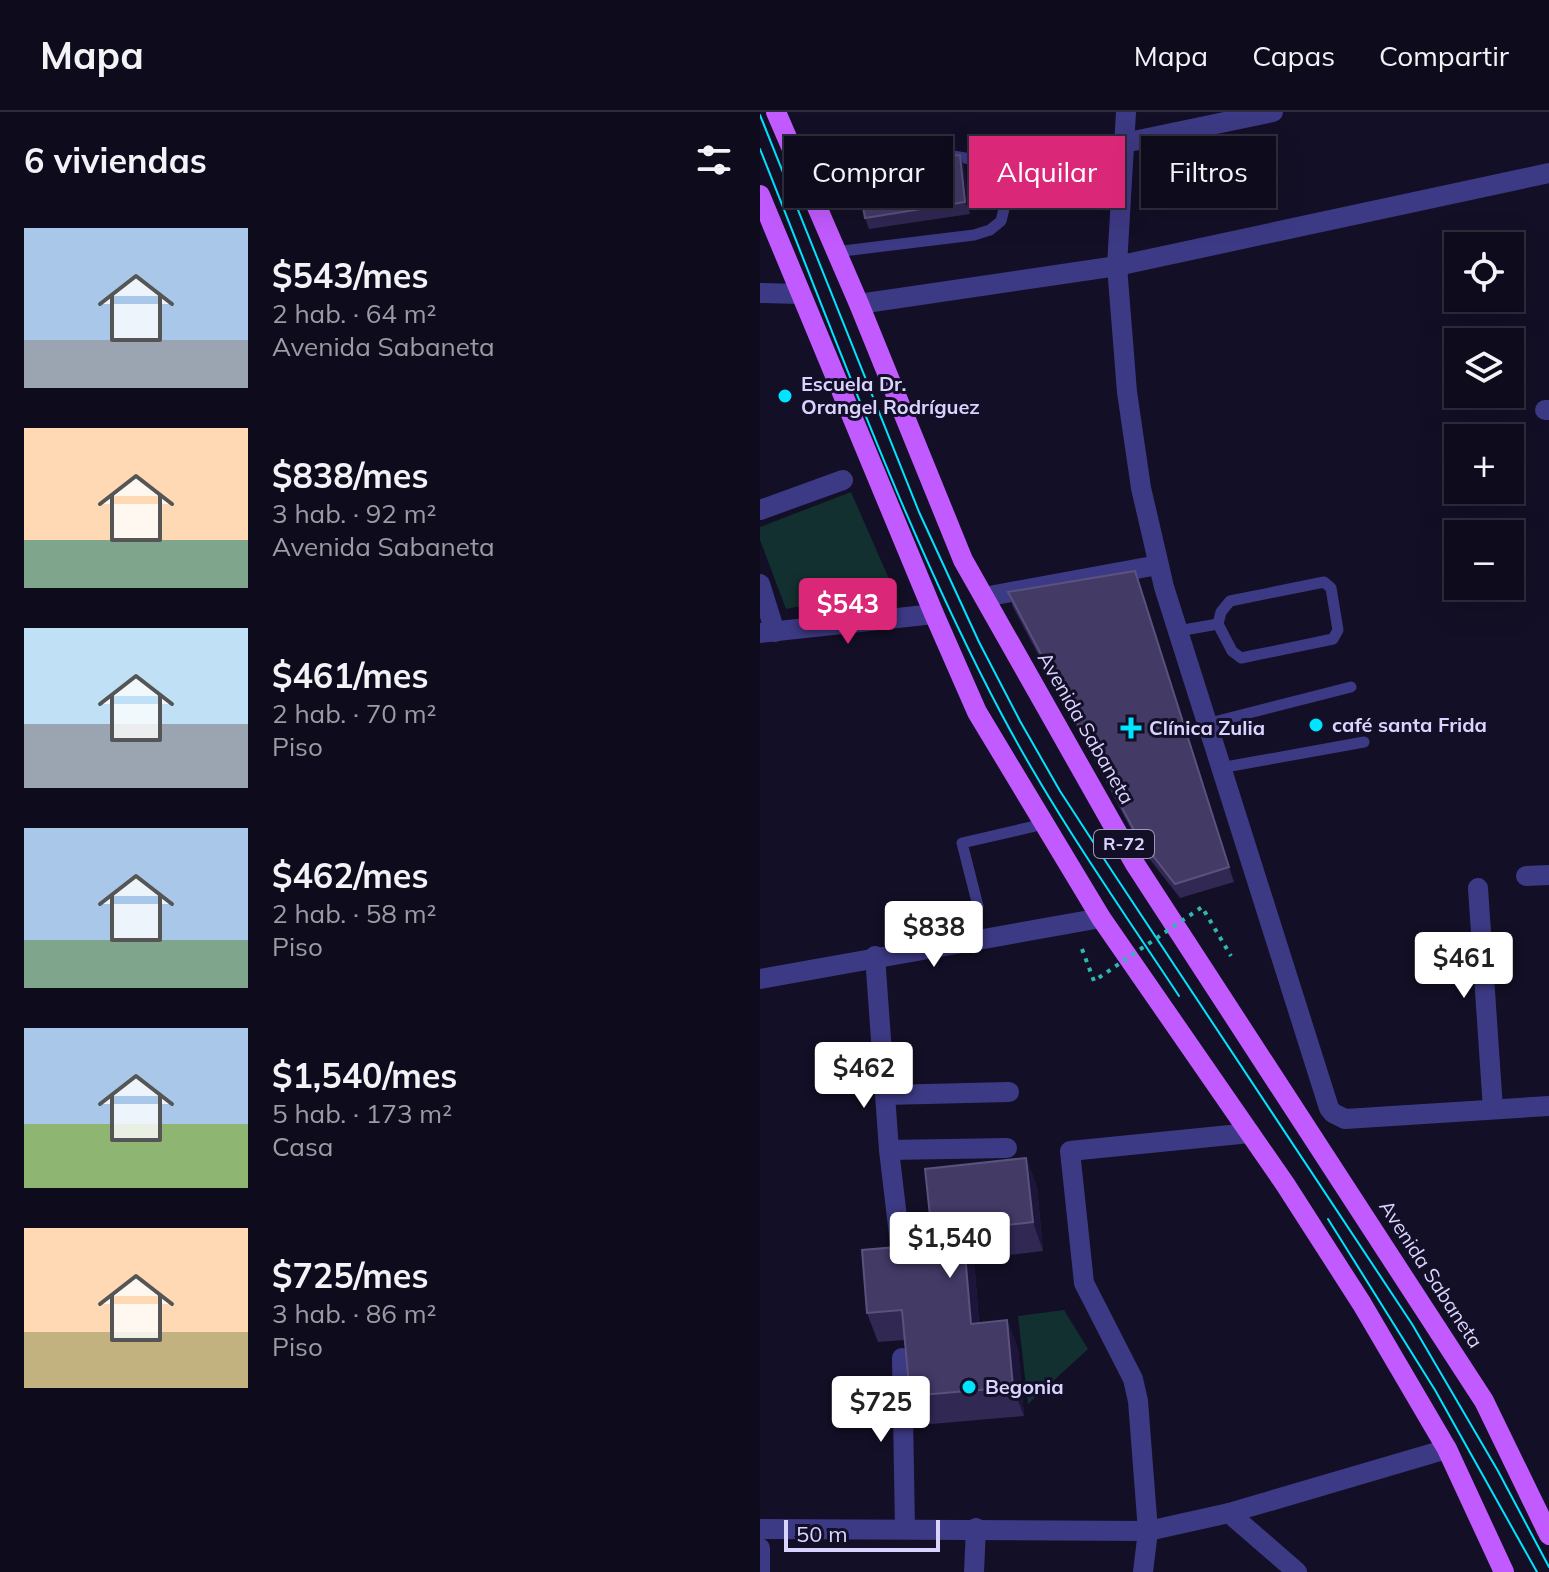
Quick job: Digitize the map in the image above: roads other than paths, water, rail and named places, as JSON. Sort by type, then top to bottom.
[{"type":"main road","name":"Avenida Sabaneta","points":[[776,112],[786,136]]},
{"type":"main road","name":"R-72","points":[[760,195],[977,712],[1101,918],[1250,1133],[1362,1304],[1447,1449],[1504,1572]]},
{"type":"main road","name":"Avenida Sabaneta","points":[[816,208],[859,304],[963,560],[1135,864],[1484,1401],[1549,1535]]},
{"type":"street","points":[[1124,136],[1126,112]]},
{"type":"street","points":[[1125,143],[1273,112]]},
{"type":"street","points":[[859,304],[1117,266],[1549,173]]},
{"type":"street","points":[[1120,208],[1117,266],[1127,392],[1141,488],[1158,565],[1220,768],[1333,1113],[1345,1119],[1549,1106]]},
{"type":"street","points":[[760,293],[800,294]]},
{"type":"street","points":[[760,510],[843,480]]},
{"type":"street","points":[[984,597],[1158,565]]},
{"type":"street","points":[[760,584],[767,632],[934,614]]},
{"type":"street","points":[[1526,876],[1549,875]]},
{"type":"street","points":[[1478,888],[1493,1109]]},
{"type":"street","points":[[760,979],[1101,918]]},
{"type":"street","points":[[875,956],[889,1150],[902,1260]]},
{"type":"street","points":[[885,1095],[1009,1092]]},
{"type":"street","points":[[1143,1572],[1148,1531],[1138,1401],[1133,1379],[1084,1283],[1070,1151],[1250,1133]]},
{"type":"street","points":[[889,1150],[1007,1148]]},
{"type":"street","points":[[902,1358],[905,1529]]},
{"type":"street","points":[[760,1529],[1148,1531],[1229,1513],[1447,1449]]},
{"type":"street","points":[[1229,1513],[1297,1572]]},
{"type":"street","points":[[974,1572],[976,1528]]},
{"type":"street","points":[[760,1548],[760,1572]]},
{"type":"lane","points":[[835,252],[974,235],[990,230],[1001,221],[1005,205],[1004,189],[998,174],[987,164],[953,156]]},
{"type":"lane","points":[[1324,582],[1331,588],[1338,630],[1333,639],[1241,658],[1232,651],[1218,624],[1221,612],[1230,601],[1324,582]]},
{"type":"lane","points":[[1178,631],[1218,624]]},
{"type":"lane","points":[[1206,724],[1351,687]]},
{"type":"lane","points":[[1220,768],[1364,742]]},
{"type":"lane","points":[[978,906],[962,843],[1044,824]]},
{"type":"tram line","points":[[760,115],[919,512],[979,642],[1020,721],[1060,791],[1112,871],[1412,1324],[1498,1471],[1549,1567]]},
{"type":"tram line","points":[[760,149],[903,506],[967,647],[1043,787],[1179,996]]},
{"type":"tram line","points":[[1328,1219],[1435,1390],[1537,1572]]},
{"type":"place","name":"Escuela Dr. Orangel Rodríguez","points":[[785,396]]},
{"type":"place","name":"café santa Frida","points":[[1316,725]]},
{"type":"place","name":"Clínica Zulia","points":[[1131,728]]},
{"type":"place","name":"Begonia","points":[[969,1387]]}]
